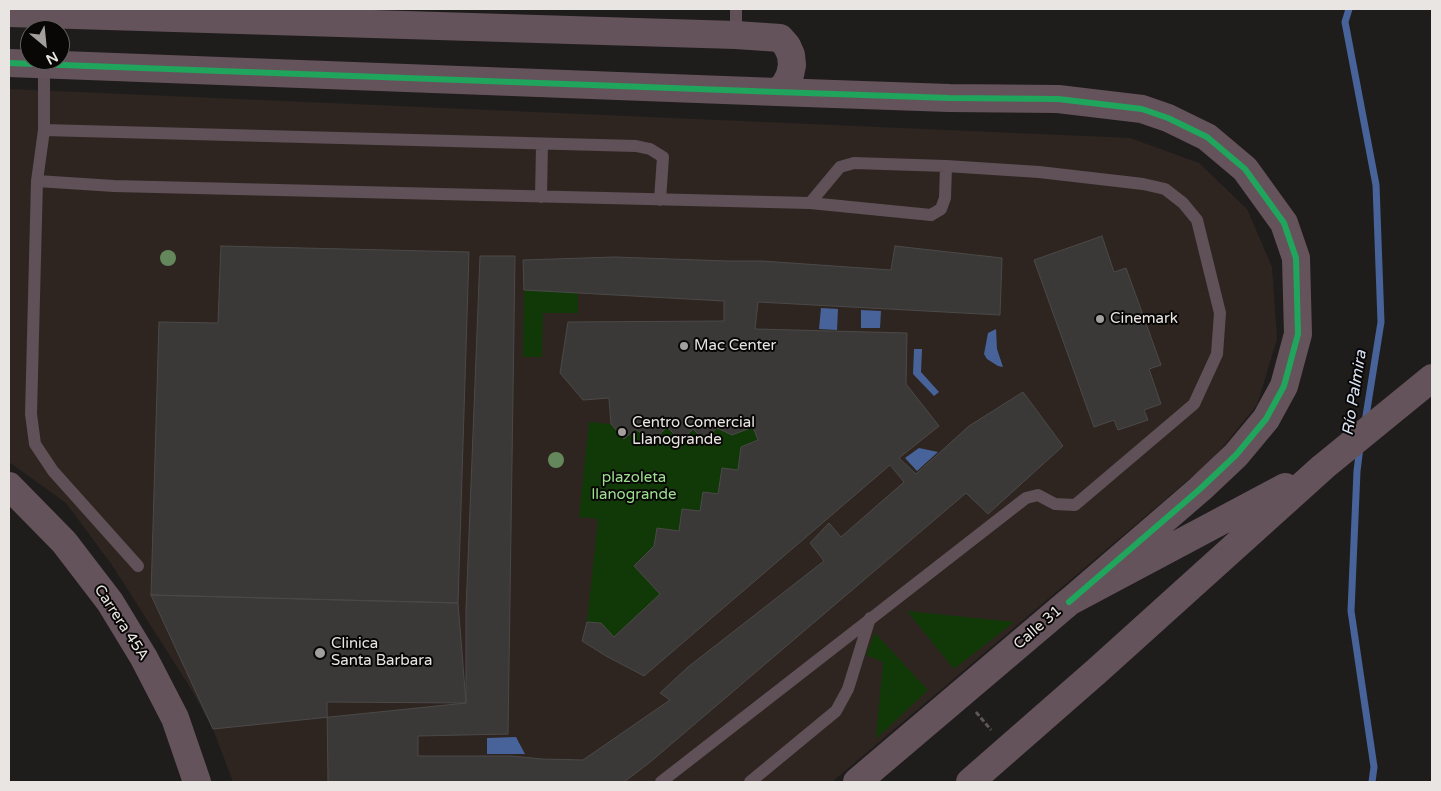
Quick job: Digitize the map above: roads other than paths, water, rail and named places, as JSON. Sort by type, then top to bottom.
[{"type":"street","points":[[9,13],[736,35],[780,38],[787,46],[791,55],[792,66],[790,76],[777,92]]},
{"type":"street","points":[[70,65],[949,98],[1058,99],[1142,109],[1168,118],[1207,137],[1246,169],[1284,223],[1296,258],[1298,334],[1284,386],[1266,418],[1236,455],[1069,602]]},
{"type":"street","name":"Calle 31","points":[[970,782],[1008,751],[1323,466],[1429,381]]},
{"type":"street","name":"Calle 31","points":[[857,782],[1069,602],[1323,466]]},
{"type":"street","name":"Carrera 45A","points":[[9,486],[64,542],[110,602],[144,658],[175,718],[197,782]]},
{"type":"lane","points":[[736,9],[736,35]]},
{"type":"lane","points":[[44,70],[44,130],[37,181],[31,414],[35,444],[53,471],[138,566]]},
{"type":"lane","points":[[44,130],[636,146],[650,149],[662,157],[660,200]]},
{"type":"lane","points":[[541,197],[542,144]]},
{"type":"lane","points":[[661,782],[1026,498],[1038,495],[1055,504],[1075,505],[1194,404],[1217,354],[1220,313],[1197,220],[1183,203],[1165,189],[1143,184],[1038,172],[854,162],[840,168],[810,203]]},
{"type":"lane","points":[[37,181],[114,186],[810,203],[931,215],[941,209],[945,198],[946,166]]},
{"type":"lane","points":[[750,782],[836,711],[848,689],[870,618]]},
{"type":"water","points":[[821,308],[838,309],[837,330],[819,329]]},
{"type":"water","points":[[861,310],[881,311],[880,328],[861,328]]},
{"type":"water","points":[[996,329],[997,349],[1003,367],[987,359],[984,354],[988,333]]},
{"type":"water","points":[[914,349],[922,349],[921,372],[939,392],[934,396],[913,374]]},
{"type":"water","points":[[919,448],[938,452],[917,471],[905,458]]},
{"type":"water","points":[[516,737],[525,754],[487,754],[487,738]]},
{"type":"waterway","name":"Río Palmira","points":[[1349,9],[1345,22],[1376,185],[1381,322],[1365,422]]},
{"type":"waterway","name":"Río Palmira","points":[[1360,447],[1357,471],[1351,611],[1374,767],[1372,782]]},
{"type":"place","name":"Cinemark","points":[[1100,319]]},
{"type":"place","name":"Mac Center","points":[[684,346]]},
{"type":"place","name":"Centro Comercial Llanogrande","points":[[622,432]]},
{"type":"place","name":"Clinica Santa Barbara","points":[[320,653]]},
{"type":"park label","name":"plazoleta llanogrande","points":[[634,486]]}]
